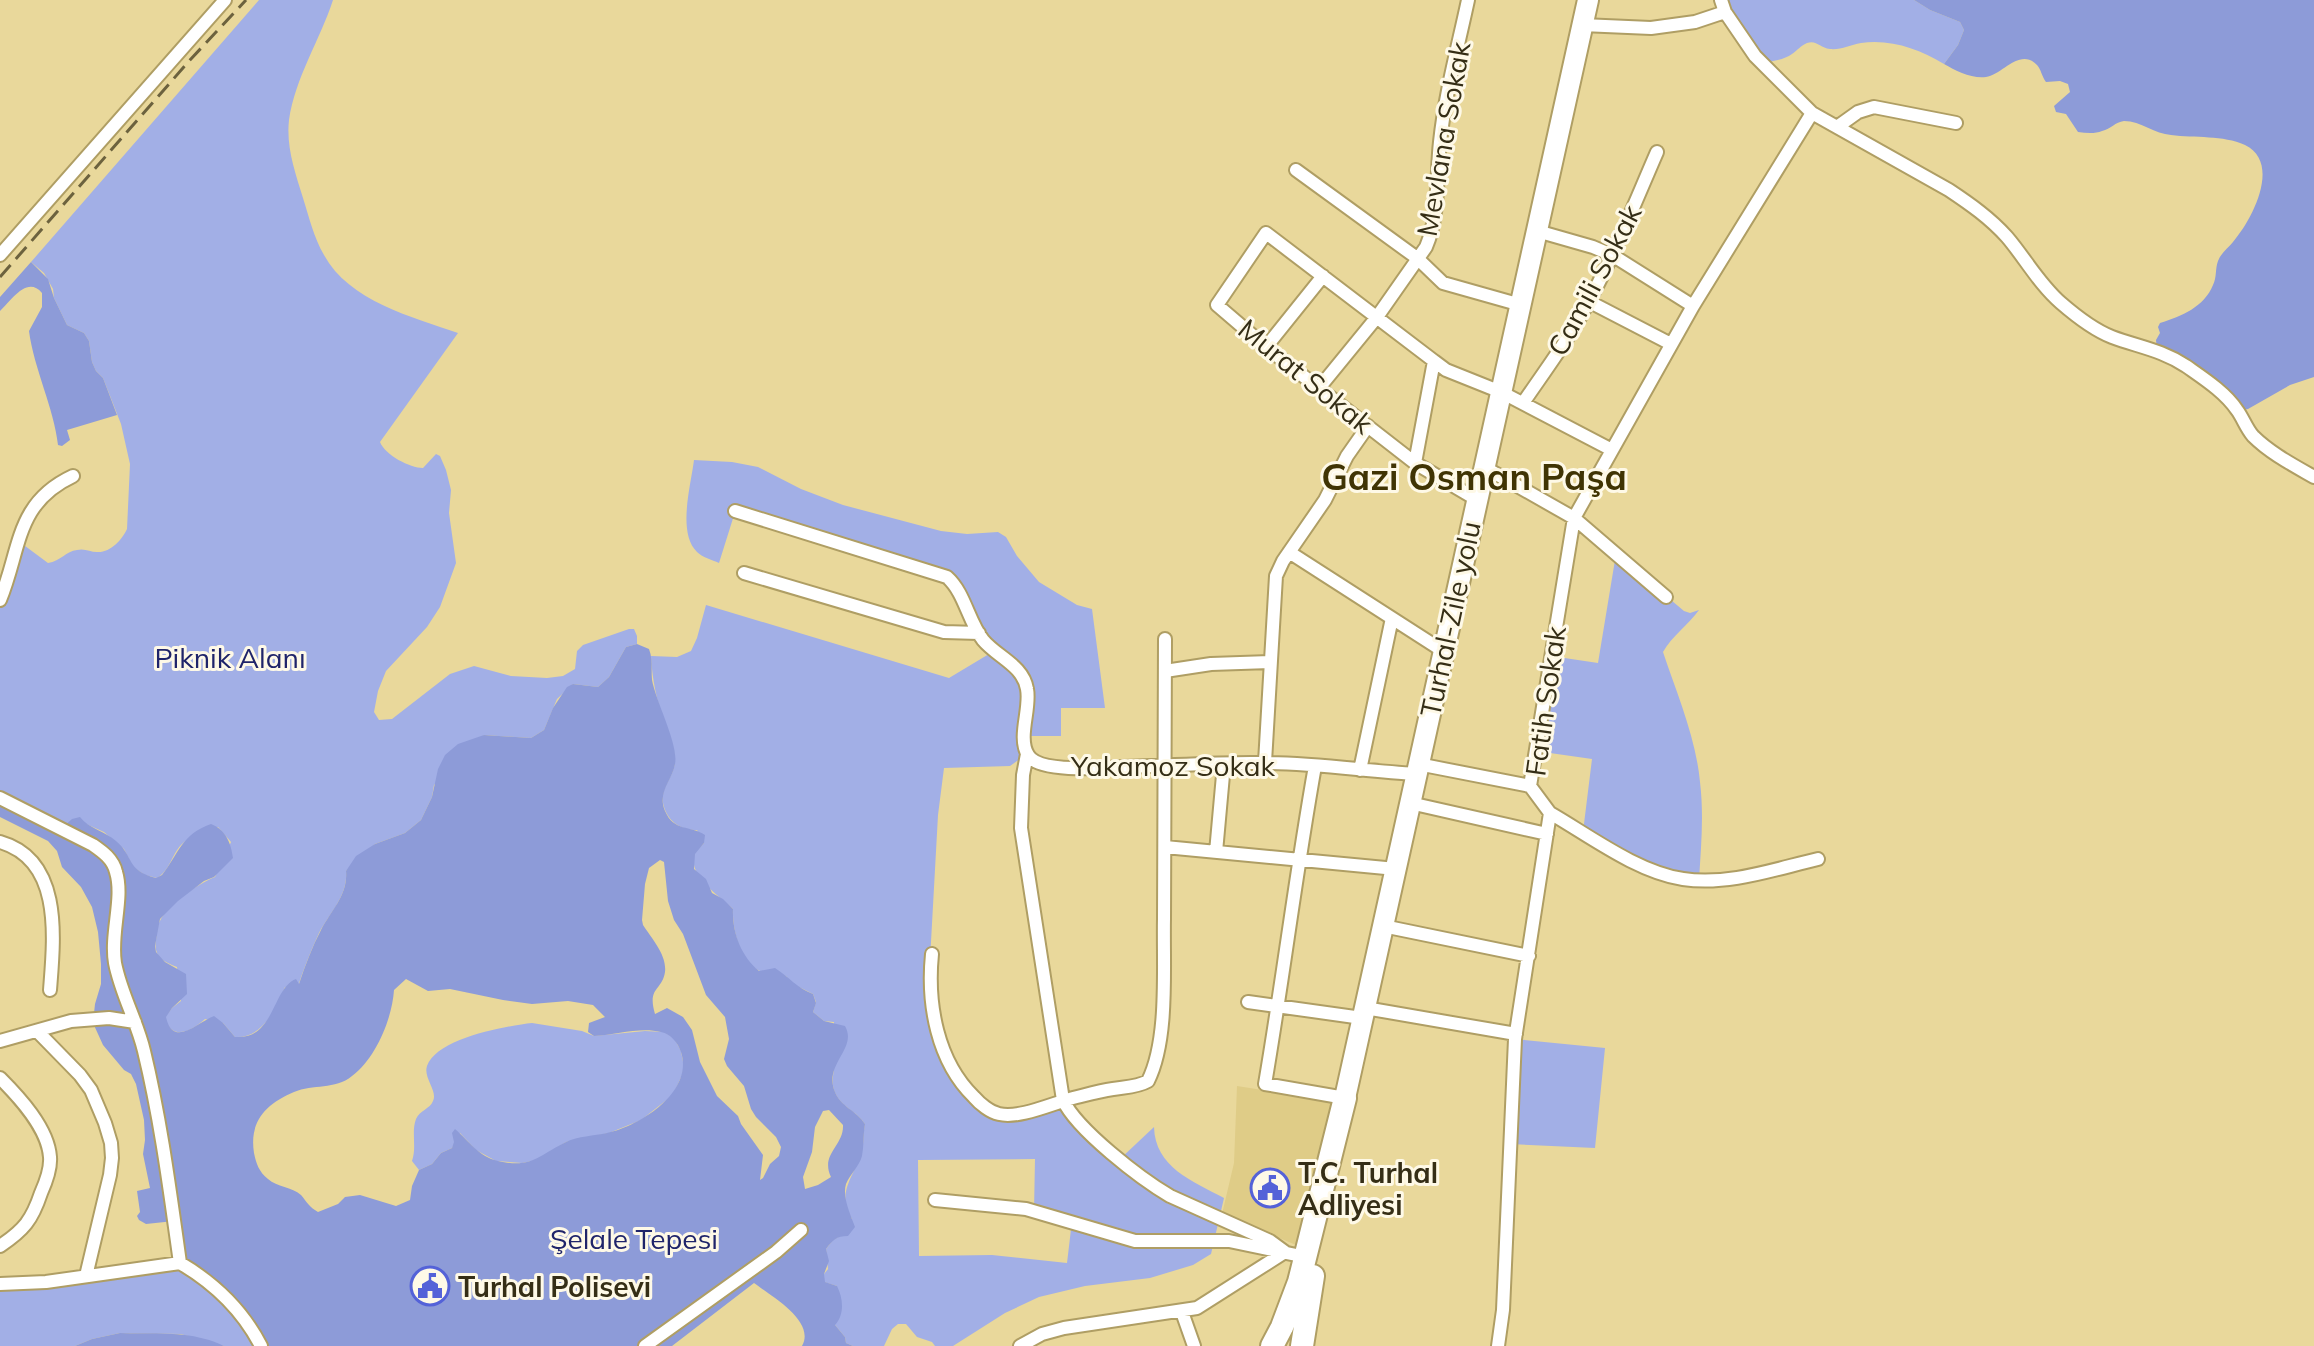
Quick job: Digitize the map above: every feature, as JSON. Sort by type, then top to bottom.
[{"type":"highway","points":[[1272,1346],[1287,1316],[1295,1254],[1345,1098]]},
{"type":"highway","points":[[1302,1346],[1345,1098]]},
{"type":"main road","name":"Turhal-Zile yolu","points":[[1345,1098],[1588,0]]},
{"type":"street","points":[[0,255],[225,0]]},
{"type":"street","name":"Mevlana Sokak","points":[[1319,388],[1377,317],[1426,247],[1433,225],[1444,115],[1468,0]]},
{"type":"street","points":[[1582,25],[1651,28],[1695,22],[1723,6],[1755,56],[1812,113],[1971,205],[2007,237],[2061,303],[2098,330],[2157,350],[2185,366],[2229,400],[2247,428],[2262,443],[2314,477]]},
{"type":"street","points":[[1837,127],[1858,112],[1874,107],[1956,123]]},
{"type":"street","name":"Fatih Sokak","points":[[1498,1346],[1503,1310],[1516,1034],[1550,813],[1530,786],[1574,518],[1693,306],[1812,113]]},
{"type":"street","name":"Camili Sokak","points":[[1523,403],[1588,301],[1612,255],[1657,152]]},
{"type":"street","points":[[1296,170],[1417,258],[1443,283],[1521,305]]},
{"type":"street","points":[[1537,231],[1612,255],[1693,306]]},
{"type":"street","name":"Murat Sokak","points":[[1323,276],[1266,233],[1217,305],[1415,463],[1476,499]]},
{"type":"street","points":[[1266,347],[1323,276],[1434,361],[1460,377],[1501,392],[1612,450]]},
{"type":"street","points":[[1588,301],[1671,344]]},
{"type":"street","points":[[1415,463],[1434,361]]},
{"type":"street","points":[[1265,762],[1276,576],[1368,426]]},
{"type":"street","points":[[1484,467],[1574,518],[1666,597]]},
{"type":"street","points":[[0,600],[25,519],[38,500],[59,482],[73,476]]},
{"type":"street","points":[[735,511],[939,573],[956,586],[979,633],[1025,680],[1028,700],[1027,754],[1021,828],[1063,1100],[1075,1120],[1091,1136],[1155,1188],[1295,1254]]},
{"type":"street","points":[[1289,552],[1443,651]]},
{"type":"street","points":[[744,573],[944,632],[979,633]]},
{"type":"street","points":[[1360,770],[1392,618]]},
{"type":"street","points":[[932,954],[930,995],[946,1058],[963,1086],[977,1101],[1000,1114],[1024,1112],[1148,1081],[1161,1034],[1165,639]]},
{"type":"street","points":[[1165,671],[1211,664],[1270,662]]},
{"type":"street","name":"Yakamoz Sokak","points":[[1027,754],[1036,763],[1086,769],[1265,762],[1360,770],[1417,769],[1530,786]]},
{"type":"street","points":[[1216,852],[1224,764]]},
{"type":"street","points":[[1315,766],[1265,1084],[1345,1098]]},
{"type":"street","points":[[0,798],[93,845],[112,862],[118,878],[113,949],[115,962],[143,1046],[160,1126],[180,1263]]},
{"type":"street","points":[[1410,803],[1547,834]]},
{"type":"street","points":[[1550,813],[1633,862],[1657,873],[1682,879],[1728,879],[1818,859]]},
{"type":"street","points":[[0,842],[11,845],[32,860],[45,885],[53,928],[50,990]]},
{"type":"street","points":[[1165,847],[1396,869]]},
{"type":"street","points":[[1383,926],[1529,956]]},
{"type":"street","points":[[1248,1002],[1364,1013],[1516,1034]]},
{"type":"street","points":[[0,1041],[92,1018],[135,1022]]},
{"type":"street","points":[[37,1031],[91,1090],[111,1143],[110,1175],[86,1276]]},
{"type":"street","points":[[0,1078],[32,1114],[50,1157],[48,1176],[31,1219],[18,1234],[0,1246]]},
{"type":"street","points":[[935,1200],[1026,1209],[1135,1241],[1229,1241],[1295,1254]]},
{"type":"street","points":[[645,1346],[776,1252],[801,1230]]},
{"type":"street","points":[[1020,1346],[1042,1334],[1064,1328],[1182,1312],[1201,1306],[1295,1254]]},
{"type":"street","points":[[0,1284],[46,1282],[180,1263],[209,1282],[223,1296],[261,1346]]},
{"type":"street","points":[[1182,1312],[1194,1346]]},
{"type":"shaded area","name":"T.C. Turhal Adliyesi","points":[[1237,1086],[1332,1101],[1296,1245],[1222,1214],[1234,1163]]},
{"type":"green space","name":"Piknik Alanı","points":[[259,0],[333,0],[302,74],[292,104],[288,130],[294,169],[324,255],[335,271],[365,296],[458,333],[380,442],[392,456],[418,467],[423,468],[436,454],[440,456],[451,490],[449,513],[456,563],[440,607],[427,627],[386,671],[374,712],[379,720],[392,719],[450,674],[474,666],[511,676],[563,676],[575,669],[577,651],[583,645],[629,629],[634,629],[637,644],[626,647],[609,677],[598,687],[573,684],[557,699],[544,730],[531,738],[484,735],[434,785],[421,820],[405,833],[375,844],[346,871],[341,896],[319,933],[298,986],[285,987],[272,1013],[260,1028],[245,1036],[235,1037],[223,1023],[205,1019],[182,1032],[172,1030],[165,1017],[181,1001],[177,967],[160,958],[155,946],[159,923],[169,908],[192,889],[215,877],[231,842],[218,827],[184,842],[157,878],[133,867],[124,849],[104,832],[84,823],[62,828],[0,798],[0,600],[17,540],[48,563],[73,551],[83,549],[97,552],[111,548],[127,529],[130,464],[121,424],[103,378],[92,362],[89,341],[84,333],[67,325],[44,273],[31,262]]},
{"type":"green space","points":[[1721,0],[1914,0],[1960,22],[1964,30],[1958,45],[1944,64],[1904,46],[1883,42],[1834,49],[1807,43],[1785,58],[1762,63]]},
{"type":"green space","points":[[1914,0],[2314,0],[2314,377],[2290,385],[2248,409],[2238,411],[2157,350],[2160,323],[2184,314],[2204,299],[2214,282],[2219,258],[2248,220],[2260,192],[2262,178],[2256,153],[2236,142],[2165,134],[2124,121],[2096,133],[2078,132],[2066,114],[2056,112],[2054,106],[2070,92],[2068,84],[2046,82],[2037,65],[2024,59],[1986,77],[1970,76],[1949,67],[1944,64],[1958,45],[1964,30],[1960,22]]},
{"type":"green space","points":[[31,262],[48,279],[67,325],[84,333],[89,341],[92,362],[103,378],[117,415],[67,430],[70,440],[62,446],[58,445],[29,331],[42,307],[42,293],[36,288],[25,288],[0,311],[0,297]]},
{"type":"green space","points":[[694,460],[758,467],[801,489],[843,505],[941,531],[967,534],[998,532],[1006,537],[1039,582],[1077,605],[1092,609],[1105,708],[1061,708],[1061,736],[1025,736],[1027,754],[1010,766],[944,768],[938,815],[929,978],[953,1072],[1000,1114],[1063,1100],[1120,1159],[1154,1127],[1156,1141],[1168,1163],[1188,1179],[1224,1198],[1211,1254],[1193,1265],[1150,1278],[1085,1286],[1039,1297],[1005,1313],[953,1346],[935,1346],[917,1337],[906,1324],[898,1324],[892,1329],[884,1346],[853,1346],[846,1343],[835,1325],[837,1286],[824,1282],[828,1269],[826,1249],[852,1219],[847,1209],[846,1191],[862,1150],[865,1124],[841,1102],[834,1088],[834,1022],[824,1021],[813,1012],[816,1002],[813,994],[791,983],[786,976],[760,971],[747,961],[736,935],[733,909],[695,869],[695,853],[704,843],[697,830],[686,829],[666,813],[663,794],[675,760],[672,741],[657,699],[651,656],[677,657],[691,651],[706,605],[949,678],[994,651],[953,582],[735,512],[719,563],[697,552],[691,544],[686,521]],"holes":[[[1035,1159],[1034,1211],[1072,1221],[1067,1263],[992,1255],[919,1256],[918,1160]]]},
{"type":"green space","points":[[1616,554],[1684,611],[1699,610],[1663,652],[1698,766],[1702,819],[1699,880],[1682,879],[1583,832],[1592,759],[1536,751],[1551,656],[1598,663]]},
{"type":"green space","name":"Şelale Tepesi","points":[[637,644],[649,649],[652,680],[675,756],[663,798],[665,811],[678,825],[705,835],[704,843],[695,854],[694,869],[706,879],[712,893],[733,909],[739,943],[753,965],[759,971],[775,968],[813,994],[816,1003],[813,1012],[824,1021],[845,1026],[848,1034],[833,1073],[833,1082],[837,1097],[865,1124],[863,1148],[861,1160],[845,1189],[855,1227],[848,1236],[835,1239],[826,1249],[829,1261],[824,1274],[825,1282],[837,1286],[841,1296],[842,1311],[835,1325],[846,1343],[853,1346],[802,1346],[805,1337],[797,1319],[790,1310],[754,1283],[672,1346],[261,1346],[250,1328],[180,1263],[174,1221],[146,1224],[137,1216],[140,1212],[137,1191],[150,1188],[143,1154],[144,1120],[131,1074],[103,1045],[93,1023],[101,984],[101,964],[92,907],[81,887],[62,867],[57,851],[48,841],[0,817],[0,798],[62,828],[72,819],[80,817],[116,841],[139,871],[156,878],[162,875],[182,845],[201,828],[211,824],[224,833],[233,858],[160,919],[155,946],[165,962],[186,974],[187,994],[166,1017],[174,1031],[187,1031],[214,1016],[235,1037],[248,1036],[266,1022],[288,984],[296,979],[299,984],[318,936],[342,895],[346,871],[356,856],[375,844],[405,833],[421,820],[445,755],[458,744],[484,735],[531,738],[544,730],[553,708],[567,687],[573,684],[598,687],[609,677],[626,647]],"holes":[[[660,860],[664,862],[668,901],[674,920],[683,934],[706,995],[725,1017],[729,1039],[724,1059],[744,1086],[756,1117],[776,1137],[781,1147],[779,1156],[760,1180],[763,1155],[738,1116],[717,1096],[700,1062],[692,1030],[683,1017],[667,1008],[655,1014],[654,994],[663,978],[665,966],[642,920],[649,868]],[[406,979],[428,991],[450,989],[532,1004],[568,1001],[593,1005],[605,1017],[589,1023],[588,1032],[594,1036],[644,1030],[671,1037],[681,1052],[683,1067],[680,1081],[661,1105],[634,1123],[607,1133],[571,1140],[527,1162],[510,1163],[491,1159],[455,1129],[452,1148],[419,1170],[410,1200],[396,1206],[360,1195],[345,1197],[338,1204],[318,1212],[297,1192],[272,1182],[260,1170],[253,1142],[257,1123],[268,1108],[284,1097],[301,1090],[338,1083],[361,1068],[381,1037],[394,990]],[[829,1110],[843,1125],[842,1132],[828,1162],[831,1177],[805,1189],[803,1177],[812,1152],[815,1127],[823,1111]]]},
{"type":"green space","points":[[532,1023],[582,1031],[594,1036],[664,1032],[674,1038],[681,1051],[682,1075],[673,1095],[641,1120],[609,1133],[566,1142],[537,1160],[522,1163],[496,1161],[476,1150],[460,1133],[452,1148],[419,1170],[412,1161],[415,1124],[418,1116],[433,1101],[434,1093],[426,1071],[433,1056],[474,1035]]},
{"type":"green space","points":[[1515,1039],[1605,1048],[1595,1148],[1510,1144]]},
{"type":"green space","points":[[147,1267],[192,1270],[261,1346],[224,1346],[181,1334],[120,1333],[75,1346],[0,1346],[0,1284]]},
{"type":"green space","points":[[120,1333],[186,1335],[224,1346],[75,1346]]},
{"type":"railway","points":[[0,277],[246,0]]},
{"type":"place","name":"T.C. Turhal Adliyesi","points":[[1270,1188]]},
{"type":"place","name":"Turhal Polisevi","points":[[430,1286]]},
{"type":"district","name":"Gazi Osman Paşa","points":[[1474,476]]}]
